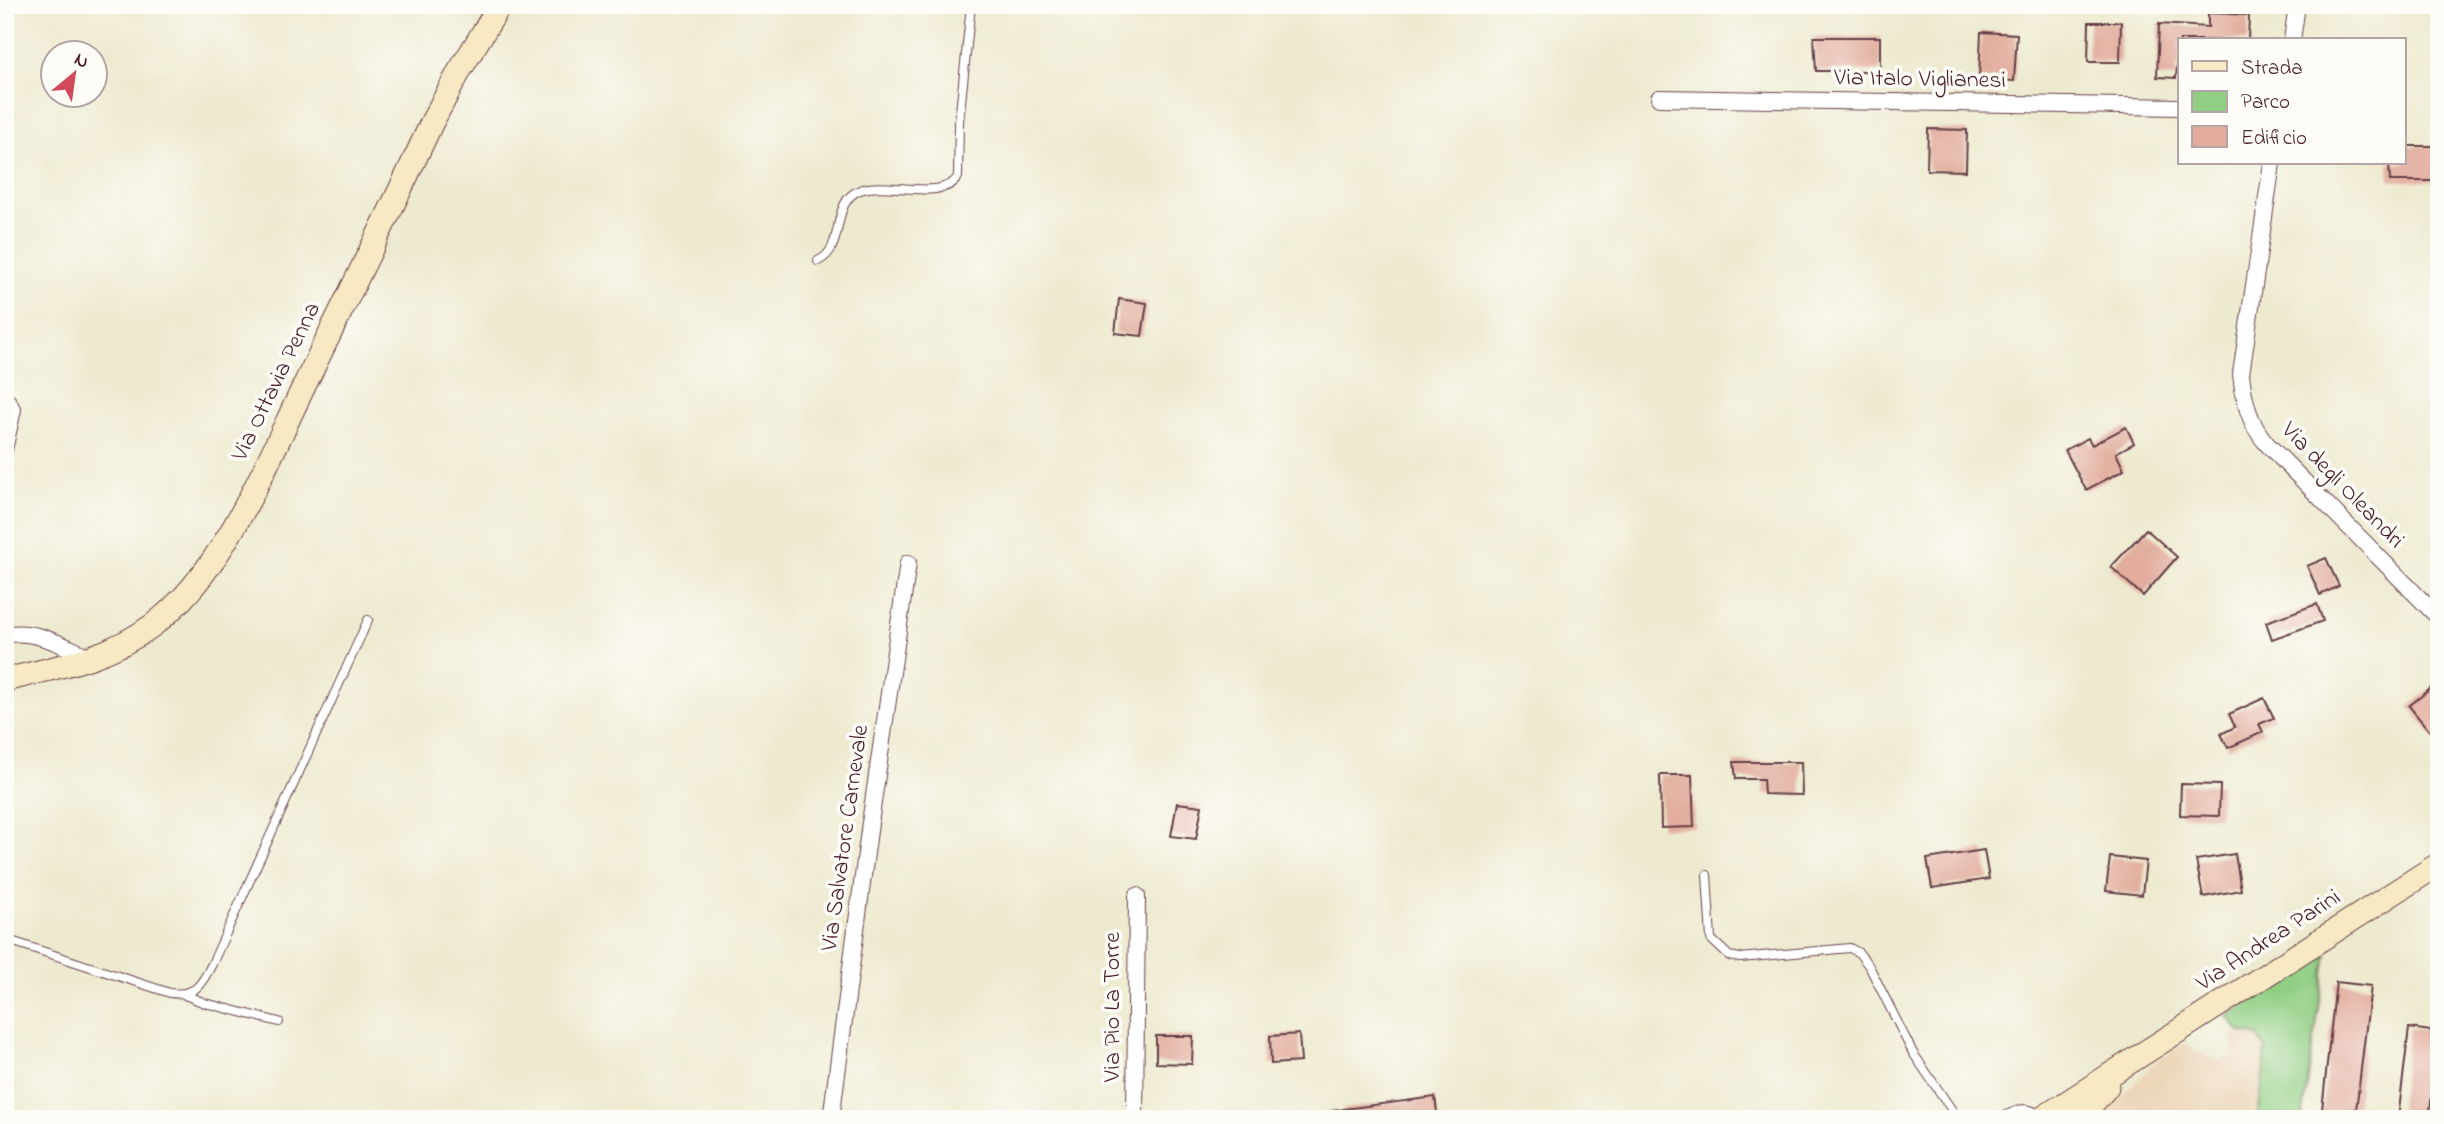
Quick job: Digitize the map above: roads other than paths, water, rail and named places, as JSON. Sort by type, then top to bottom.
[{"type":"street","points":[[2291,38],[2297,5]]},
{"type":"street","name":"Via Ottavia Penna","points":[[5,680],[108,652],[153,626],[189,593],[206,572],[256,483],[432,122],[496,7]]},
{"type":"street","name":"Via Italo Viglianesi","points":[[1659,98],[2178,107]]},
{"type":"street","name":"Via degli Oleandri","points":[[2272,164],[2241,373],[2244,400],[2257,432],[2439,618]]},
{"type":"street","name":"Via Salvatore Carnevale","points":[[831,1119],[908,563]]},
{"type":"street","points":[[5,635],[24,633],[40,636],[92,658]]},
{"type":"street","name":"Via Andrea Parini","points":[[2042,1118],[2439,864]]},
{"type":"street","name":"Via Pio La Torre","points":[[1135,1119],[1137,895]]},
{"type":"street","points":[[2079,1119],[2128,1064]]},
{"type":"lane","points":[[818,261],[826,257],[831,250],[845,203],[856,192],[871,188],[940,189],[954,183],[958,177],[959,122],[971,5]]},
{"type":"lane","points":[[5,396],[12,400],[17,410],[5,464]]},
{"type":"lane","points":[[185,995],[197,988],[212,964],[368,620]]},
{"type":"lane","points":[[1707,875],[1711,939],[1716,947],[1728,956],[1740,958],[1850,948],[1859,953],[1913,1054],[1958,1119]]},
{"type":"lane","points":[[5,939],[170,993],[279,1022]]},
{"type":"lane","points":[[1999,1119],[2025,1107],[2033,1109],[2042,1118]]}]
